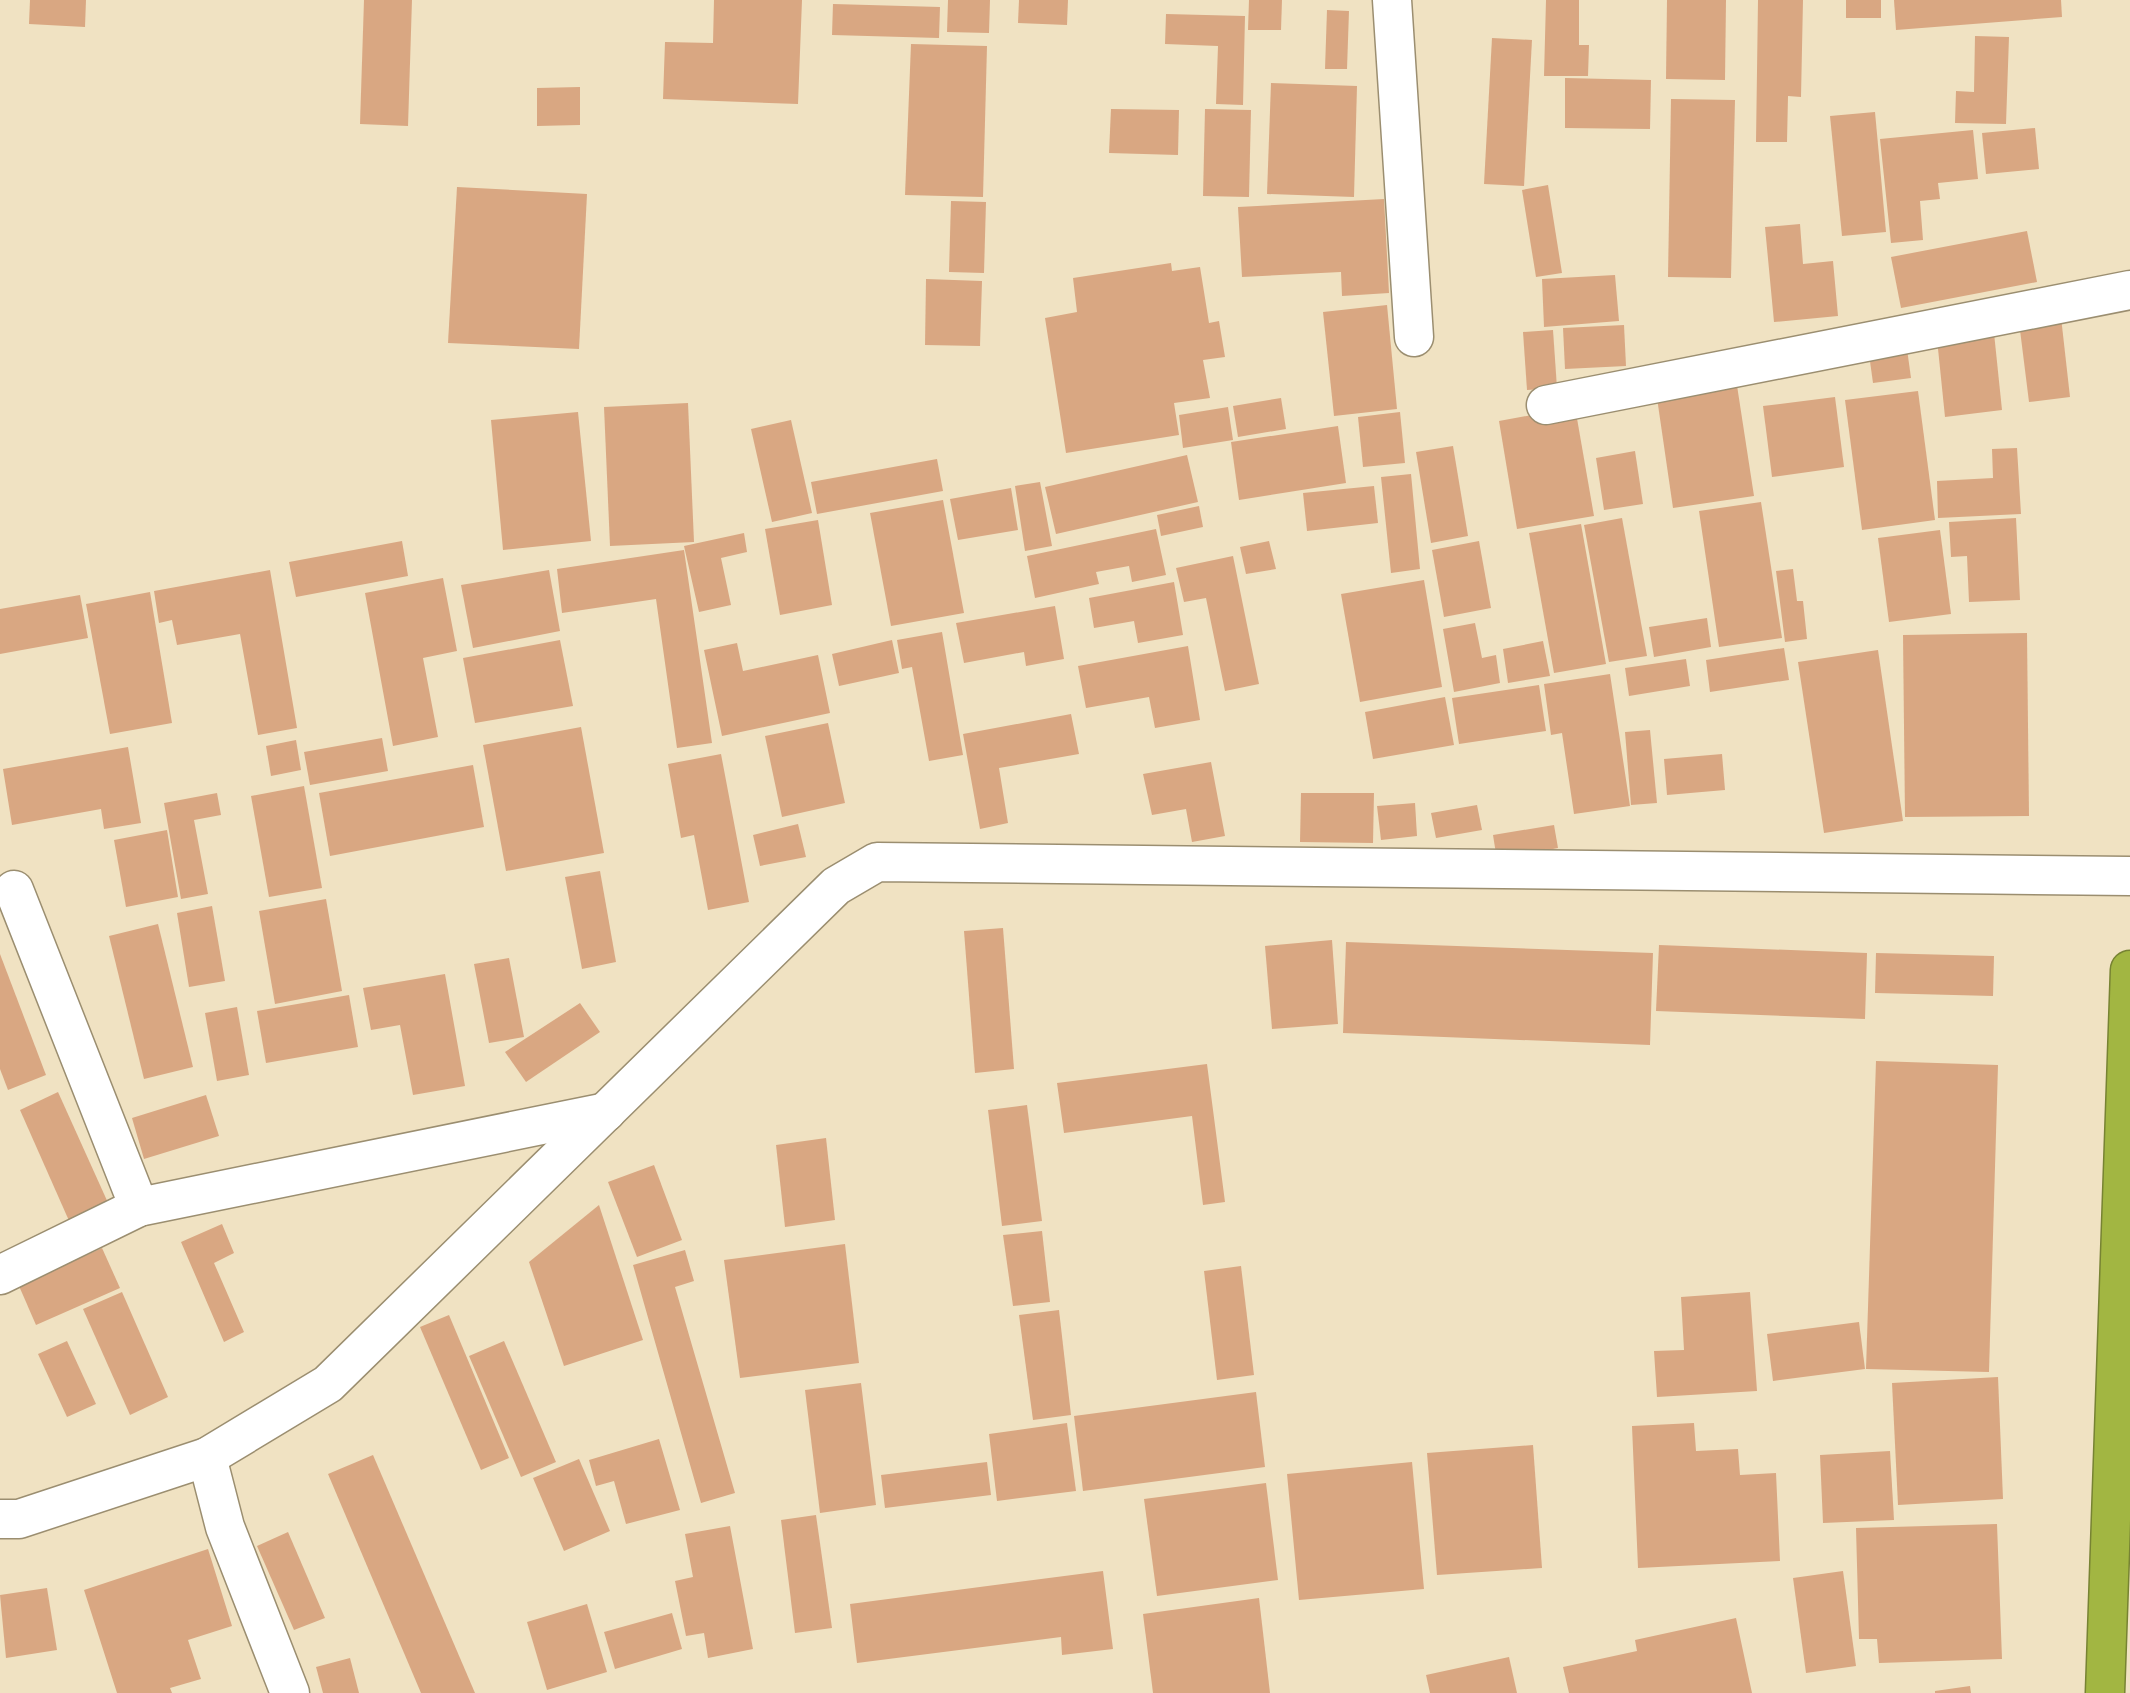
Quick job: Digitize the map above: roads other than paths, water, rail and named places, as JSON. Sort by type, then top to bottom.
[{"type":"highway","points":[[2105,1693],[2130,970]]},
{"type":"street","points":[[1392,0],[1414,337]]},
{"type":"street","points":[[1546,405],[2130,290]]},
{"type":"street","points":[[0,1519],[19,1519],[207,1457],[328,1384],[836,886],[877,862],[2130,876]]},
{"type":"street","points":[[15,890],[139,1207]]},
{"type":"street","points":[[0,1275],[139,1207],[606,1112]]},
{"type":"street","points":[[207,1457],[225,1527],[290,1693]]}]
